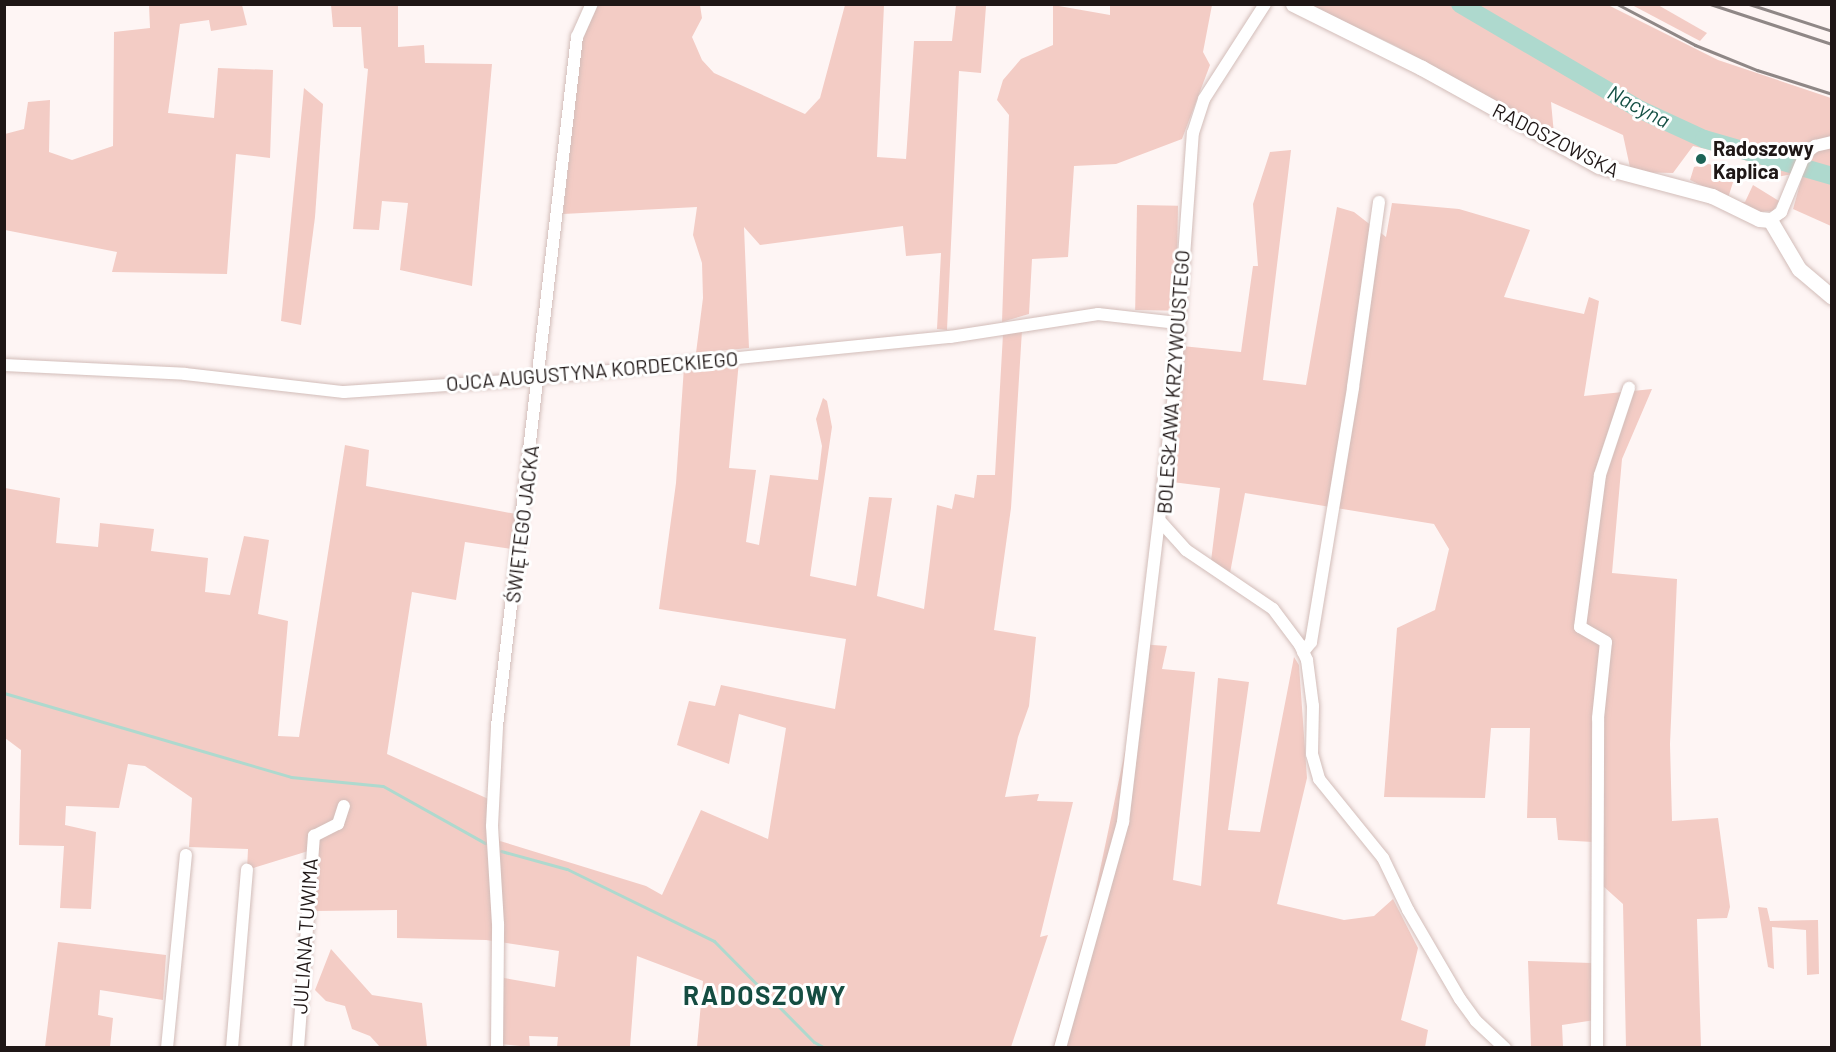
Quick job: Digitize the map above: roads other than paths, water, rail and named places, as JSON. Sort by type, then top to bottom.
[{"type":"street","name":"ŚWIĘTEGO JACKA","points":[[497,1047],[498,924],[492,826],[497,726],[540,376],[577,37],[592,4]]},
{"type":"street","name":"BOLESŁAWA KRZYWOUSTEGO","points":[[1265,4],[1204,99],[1193,133],[1161,521],[1186,550],[1273,609],[1303,652],[1313,706],[1312,754],[1319,779],[1383,858],[1408,910],[1460,999],[1476,1021],[1505,1047]]},
{"type":"street","name":"RADOSZOWSKA","points":[[1293,4],[1422,68],[1599,166],[1620,175],[1712,196],[1759,219],[1770,220]]},
{"type":"street","points":[[1832,142],[1815,146],[1802,160],[1781,212],[1770,220],[1799,269],[1832,297]]},
{"type":"street","points":[[1303,652],[1311,642],[1353,387],[1379,202]]},
{"type":"street","name":"OJCA AUGUSTYNA KORDECKIEGO","points":[[4,365],[185,374],[344,392],[950,337],[1098,314],[1177,323]]},
{"type":"street","points":[[1597,1047],[1598,718],[1606,642],[1580,627],[1600,475],[1629,388]]},
{"type":"street","points":[[1060,1047],[1123,822],[1161,521]]},
{"type":"street","name":"JULIANA TUWIMA","points":[[298,1047],[314,836],[338,824],[344,806]]},
{"type":"street","points":[[167,1047],[186,855]]},
{"type":"street","points":[[232,1047],[247,870]]},
{"type":"waterway","name":"Nacyna","points":[[1460,4],[1641,110],[1704,139],[1832,176]]},
{"type":"waterway","points":[[4,693],[291,777],[383,786],[485,843]]},
{"type":"waterway","points":[[501,851],[567,869],[714,941],[814,1042],[825,1048]]},
{"type":"railway","points":[[1617,4],[1695,45],[1757,70],[1832,94]]},
{"type":"railway","points":[[1710,4],[1832,44]]},
{"type":"railway","points":[[1749,4],[1832,31]]},
{"type":"place","name":"Radoszowy Kaplica","points":[[1701,159]]},
{"type":"district","name":"RADOSZOWY","points":[[765,995]]}]
